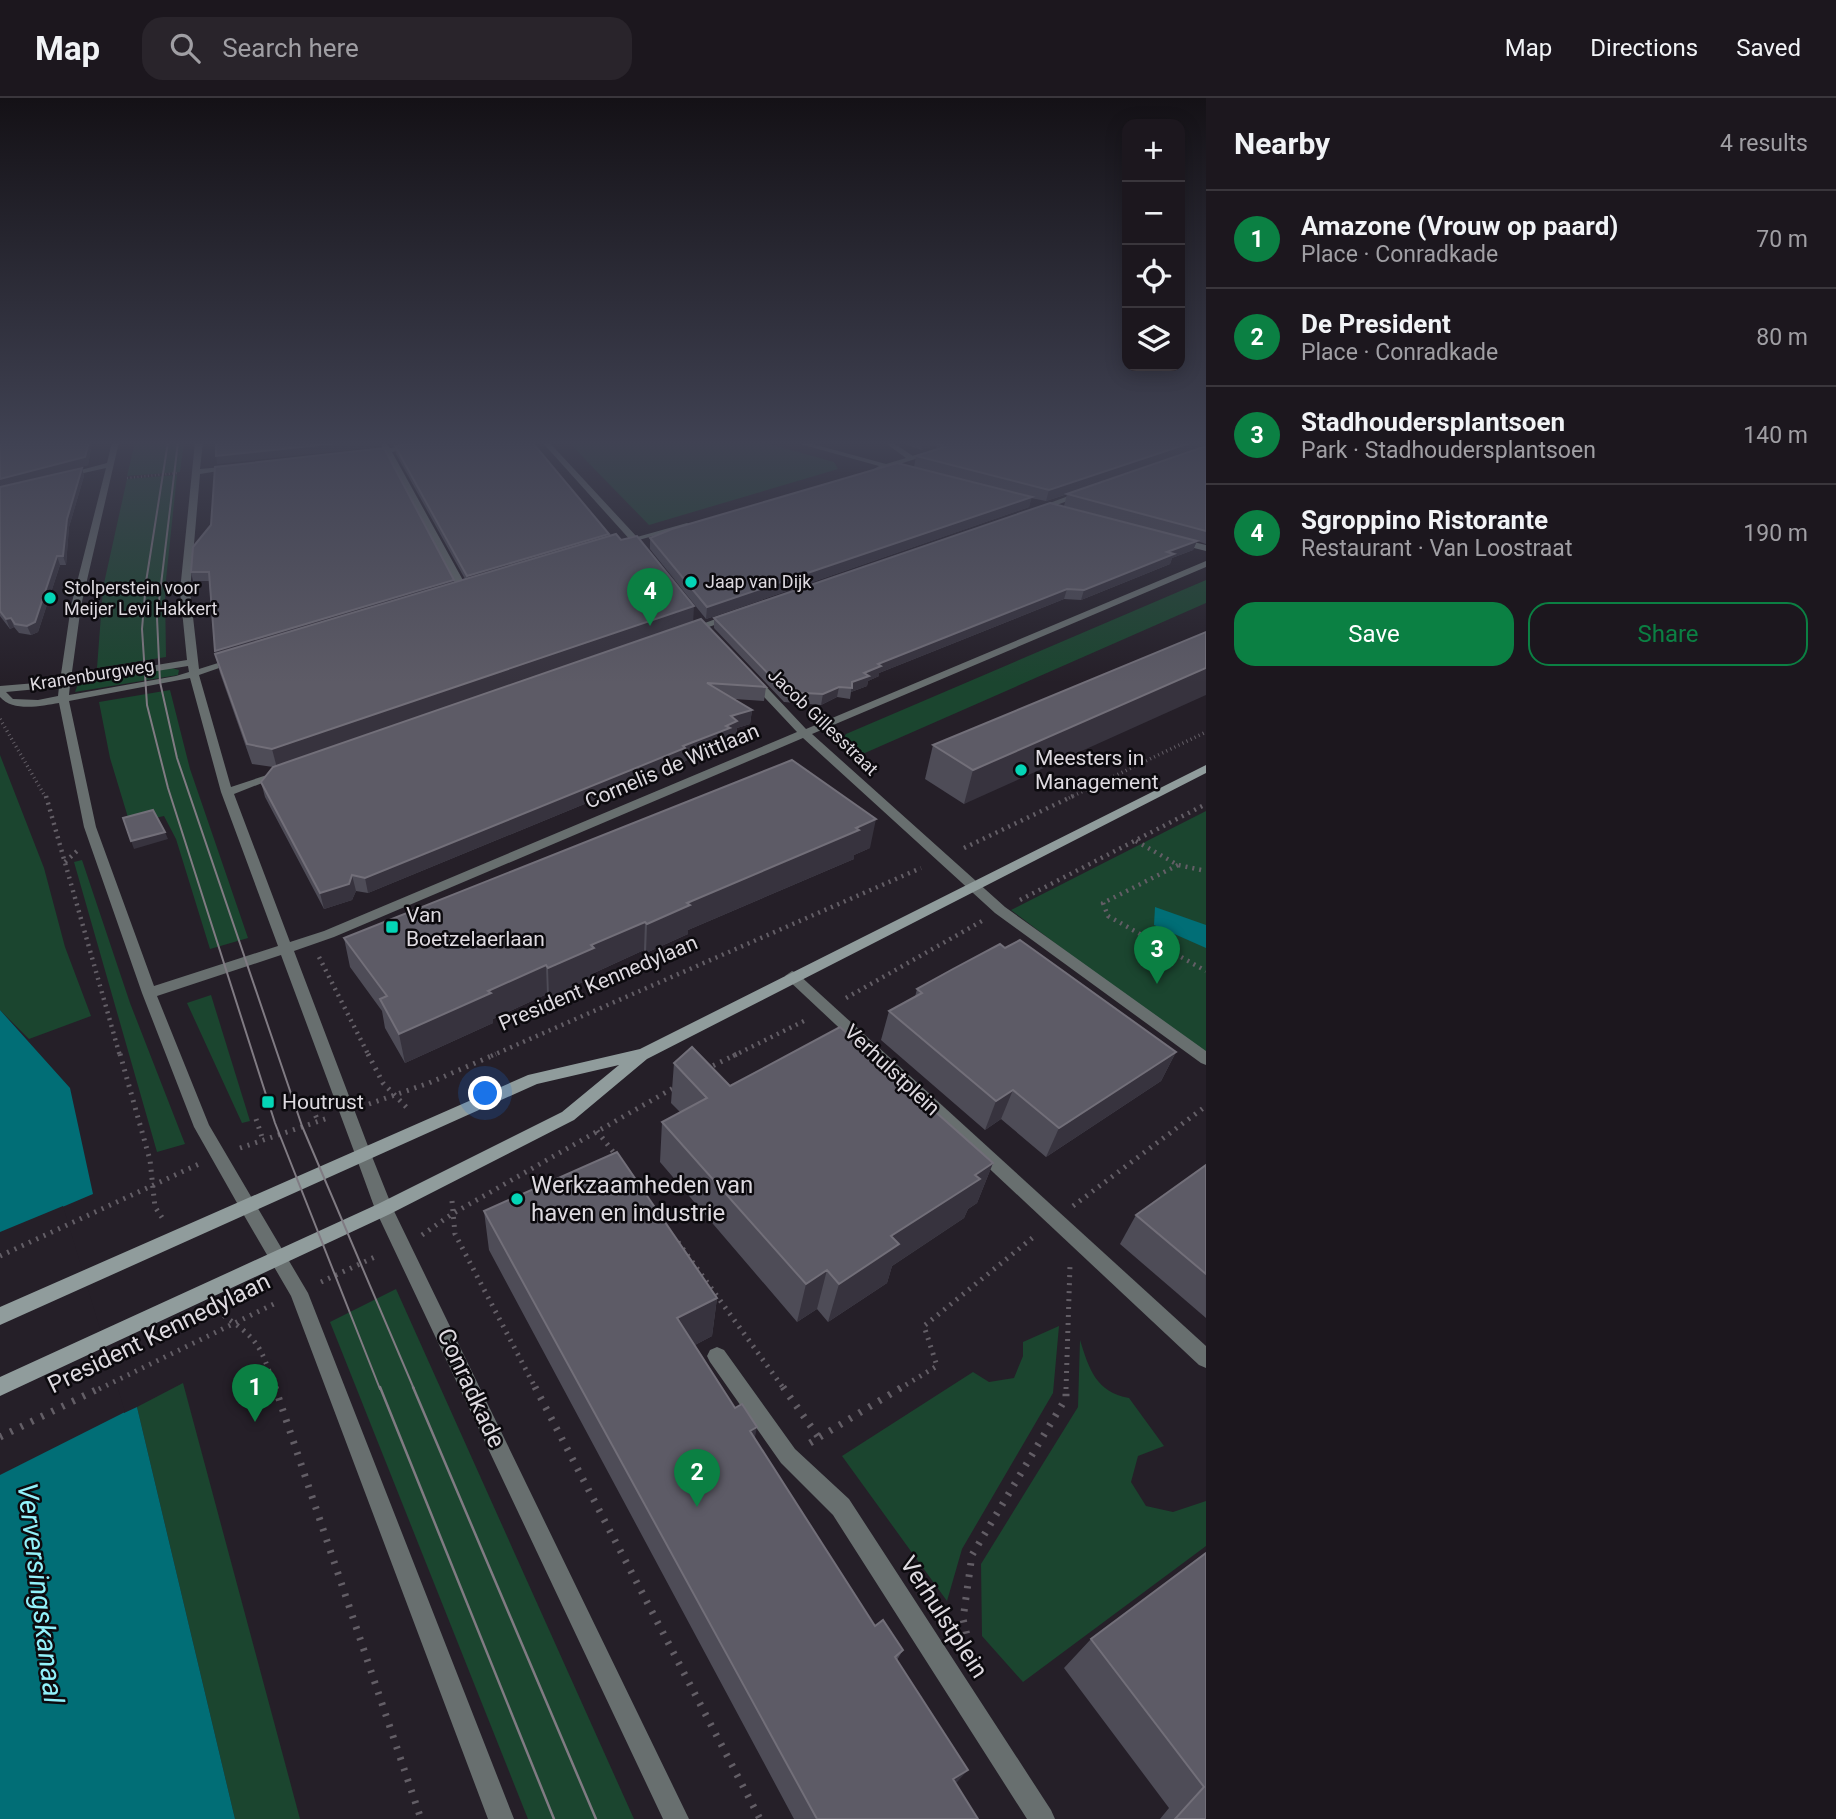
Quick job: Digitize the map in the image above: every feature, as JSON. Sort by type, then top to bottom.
[{"type":"main road","name":"President Kennedylaan","points":[[0,1387],[384,1209],[568,1116],[642,1055],[792,976],[1206,768]]},
{"type":"main road","name":"President Kennedylaan","points":[[0,1316],[534,1079],[642,1055]]},
{"type":"street","points":[[95,522],[75,606],[64,690],[90,827],[149,993],[202,1127],[299,1293],[501,1819]]},
{"type":"street","points":[[192,522],[186,591],[193,668],[227,792],[288,949]]},
{"type":"street","points":[[427,522],[464,591]]},
{"type":"street","points":[[619,522],[643,551]]},
{"type":"street","points":[[622,544],[696,522]]},
{"type":"street","points":[[1166,538],[1206,548]]},
{"type":"street","name":"Cornelis de Wittlaan","points":[[149,993],[288,949],[1206,564]]},
{"type":"street","points":[[451,595],[477,587]]},
{"type":"street","points":[[678,635],[740,612]]},
{"type":"street","points":[[695,615],[712,636]]},
{"type":"street","name":"Kranenburgweg","points":[[0,690],[16,704],[64,690],[246,657]]},
{"type":"street","name":"Jacob Gillesstraat","points":[[749,675],[804,733],[1000,910],[1206,1059]]},
{"type":"street","points":[[227,792],[293,769]]},
{"type":"street","name":"Conradkade","points":[[288,949],[384,1209],[676,1819]]},
{"type":"street","name":"Verhulstplein","points":[[792,976],[1071,1237],[1206,1359]]},
{"type":"street","name":"Verhulstplein","points":[[717,1356],[788,1456],[841,1507],[1042,1819]]},
{"type":"path","points":[[0,718],[44,791],[107,1000],[150,1160],[154,1186]]},
{"type":"path","name":"President Kennedylaan","points":[[0,1256],[69,1227],[218,1156],[429,1083],[941,859],[1206,732]]},
{"type":"path","points":[[1136,840],[1178,865],[1206,871]]},
{"type":"path","points":[[1178,865],[1103,904],[1108,916],[1206,971]]},
{"type":"path","points":[[288,949],[318,957],[383,1083],[394,1095]]},
{"type":"path","points":[[309,1101],[318,1121]]},
{"type":"path","points":[[788,1456],[937,1366],[924,1326],[1054,1221],[1206,1107]]},
{"type":"path","points":[[256,1119],[263,1140]]},
{"type":"path","points":[[597,1131],[623,1165]]},
{"type":"path","name":"President Kennedylaan","points":[[0,1437],[403,1244],[439,1225],[452,1214],[456,1234],[760,1819]]},
{"type":"path","points":[[670,1231],[819,1438]]},
{"type":"path","points":[[975,1670],[963,1619],[972,1555],[1066,1398],[1071,1237]]},
{"type":"path","points":[[236,1322],[261,1347],[421,1819]]},
{"type":"green space","points":[[117,522],[172,522],[165,589],[166,657],[97,668],[103,588]]},
{"type":"green space","points":[[1206,580],[1206,603],[858,756],[843,739],[846,734]]},
{"type":"green space","points":[[172,668],[179,670],[178,675],[75,692],[78,684]]},
{"type":"green space","points":[[170,690],[190,769],[248,938],[210,949],[176,839],[164,816],[130,824],[110,758],[99,702]]},
{"type":"green space","points":[[0,755],[44,868],[65,947],[91,1016],[29,1039],[0,1010]]},
{"type":"green space","points":[[1206,811],[1206,1057],[1011,910]]},
{"type":"green space","points":[[82,860],[130,1003],[185,1144],[157,1152],[74,862]]},
{"type":"green space","points":[[211,995],[250,1121],[242,1123],[187,1003]]},
{"type":"green space","points":[[396,1289],[634,1819],[528,1819],[330,1322]]},
{"type":"green space","points":[[1059,1326],[1053,1393],[962,1549],[947,1601],[842,1456],[973,1372],[989,1382],[1014,1378],[1023,1356],[1023,1342]]},
{"type":"green space","points":[[1080,1340],[1091,1370],[1101,1385],[1129,1398],[1164,1446],[1138,1456],[1131,1482],[1146,1506],[1173,1512],[1206,1501],[1206,1546],[1023,1682],[982,1636],[981,1564],[1078,1407]]},
{"type":"green space","points":[[183,1383],[300,1819],[235,1819],[137,1407]]},
{"type":"water","points":[[1155,907],[1206,925],[1206,948],[1154,925]]},
{"type":"water","name":"Verversingskanaal","points":[[0,1010],[70,1088],[93,1194],[60,1208],[124,1413],[137,1407],[235,1819],[0,1819]]},
{"type":"pier","points":[[63,1206],[125,1412],[0,1475],[0,1232]]},
{"type":"building","points":[[0,522],[67,522],[63,556],[57,556],[35,622],[27,626],[15,624],[11,618],[6,619],[0,611]]},
{"type":"building","points":[[211,522],[423,522],[454,580],[215,651],[209,572],[191,572],[193,547]]},
{"type":"building","points":[[437,522],[599,522],[609,534],[467,576]]},
{"type":"building","points":[[695,522],[957,522],[707,607],[650,538]]},
{"type":"building","points":[[994,522],[1125,522],[1197,541],[1167,552],[1174,554],[1084,590],[1067,589],[878,664],[881,666],[864,673],[869,676],[852,682],[852,688],[839,687],[823,694],[786,692],[714,618]]},
{"type":"building","points":[[1173,522],[1206,522],[1206,531]]},
{"type":"building","points":[[616,534],[621,540],[637,536],[694,606],[272,749],[247,744],[215,654]]},
{"type":"building","points":[[701,619],[766,687],[707,683],[752,710],[731,716],[737,721],[726,726],[730,728],[365,878],[352,875],[349,884],[320,893],[261,782],[273,767]]},
{"type":"building","points":[[1206,632],[1206,668],[973,770],[933,745]]},
{"type":"building","points":[[792,760],[876,819],[856,828],[859,830],[687,903],[690,905],[647,924],[645,922],[591,945],[594,948],[548,968],[546,965],[399,1034],[380,999],[387,996],[344,938]]},
{"type":"building","points":[[153,810],[165,832],[131,841],[123,818]]},
{"type":"building","points":[[1020,940],[1176,1052],[1059,1128],[1013,1090],[996,1101],[889,1011],[922,993],[917,989],[953,969],[1000,944],[1005,948]]},
{"type":"building","points":[[840,1027],[993,1163],[975,1175],[980,1179],[891,1236],[899,1244],[839,1284],[827,1270],[806,1284],[662,1122],[707,1098],[674,1063],[692,1047],[730,1086]]},
{"type":"building","points":[[617,1152],[717,1298],[677,1318],[735,1408],[742,1404],[757,1427],[750,1431],[875,1626],[883,1620],[903,1650],[895,1657],[968,1770],[953,1779],[978,1819],[817,1819],[484,1211]]},
{"type":"building","points":[[1206,1165],[1206,1274],[1136,1215]]},
{"type":"building","points":[[1206,1553],[1206,1819],[1175,1819],[1204,1787],[1091,1639]]},
{"type":"tram line","points":[[155,522],[142,629],[147,705],[168,788],[275,1123],[380,1389]]},
{"type":"tram line","points":[[168,522],[157,618],[160,682],[177,758],[302,1126],[414,1389]]},
{"type":"tram line","points":[[380,1387],[554,1819]]},
{"type":"tram line","points":[[413,1387],[596,1819]]},
{"type":"place","name":"Jaap van Dijk","points":[[691,582]]},
{"type":"place","name":"Stolperstein voor Meijer Levi Hakkert","points":[[50,598]]},
{"type":"place","name":"Sgroppino Ristorante","points":[[650,626]]},
{"type":"place","name":"Meesters in Management","points":[[1021,770]]},
{"type":"place","name":"Van Boetzelaerlaan","points":[[392,927]]},
{"type":"place","name":"Stadhoudersplantsoen","points":[[1157,984]]},
{"type":"place","name":"Houtrust","points":[[268,1102]]},
{"type":"place","name":"Werkzaamheden van haven en industrie","points":[[517,1199]]},
{"type":"place","name":"Amazone (Vrouw op paard)","points":[[255,1422]]},
{"type":"place","name":"De President","points":[[697,1507]]}]
